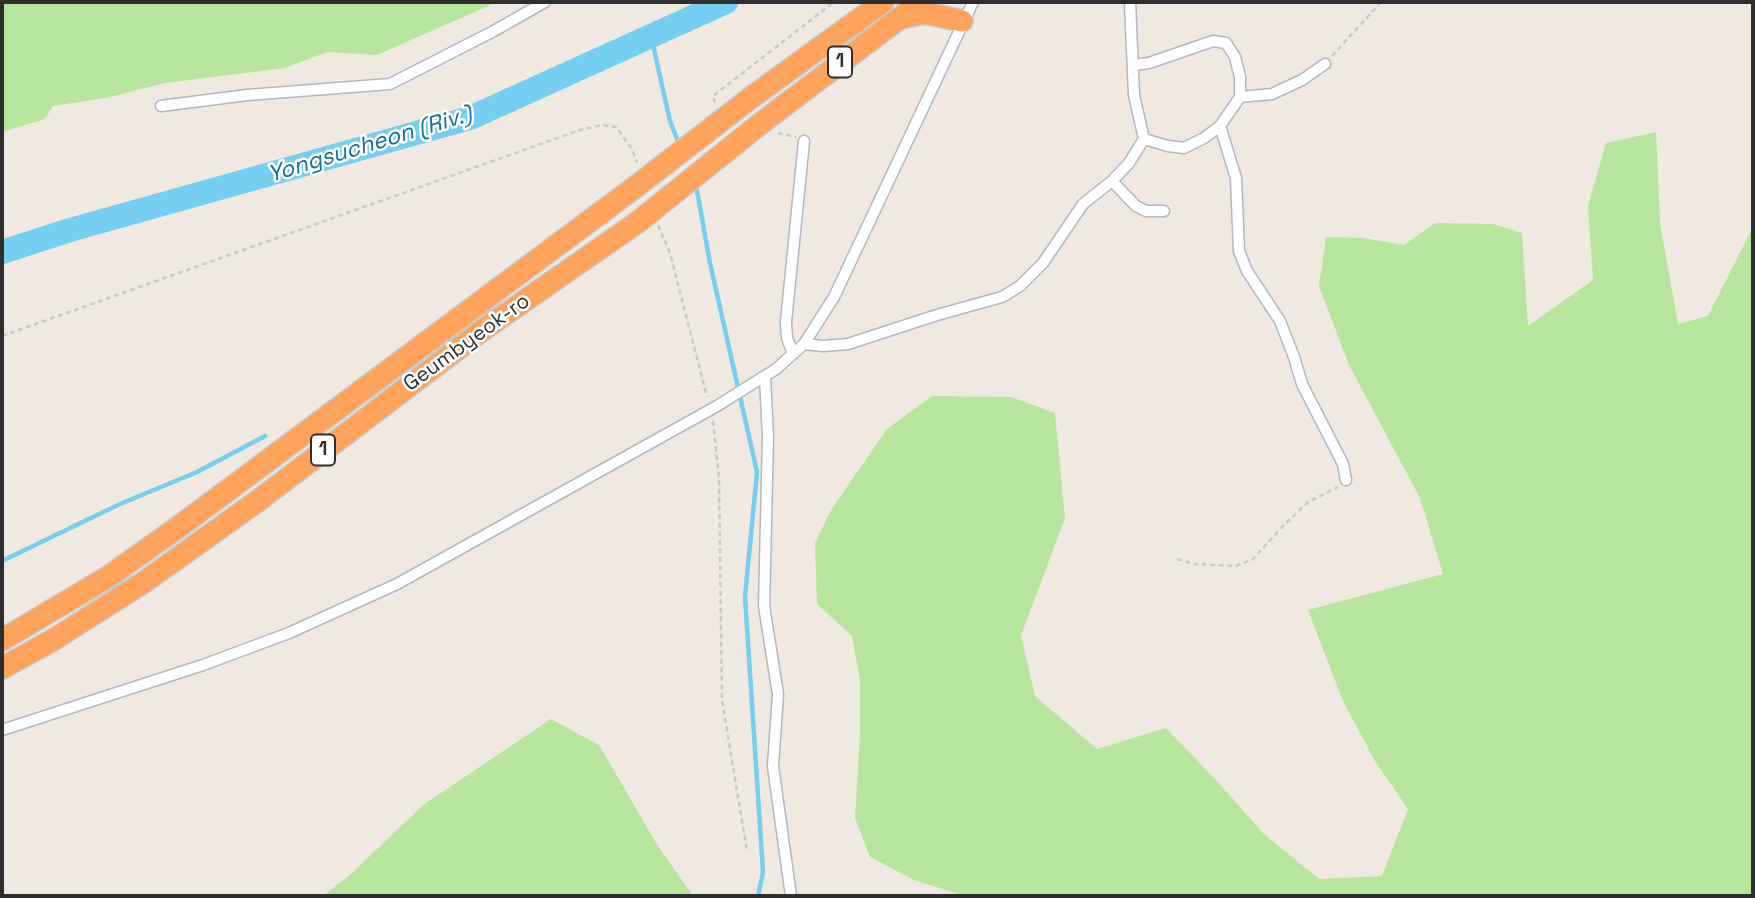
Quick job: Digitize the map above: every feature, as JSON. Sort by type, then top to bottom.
[{"type":"highway","name":"1","points":[[637,181],[883,2]]},
{"type":"highway","name":"Geumbyeok-ro","points":[[2,668],[53,640],[144,582],[259,500],[484,329],[648,223],[760,124],[921,2]]},
{"type":"highway","points":[[896,20],[919,14],[942,15],[962,21]]},
{"type":"highway","name":"Geumbyeok-ro","points":[[2,640],[108,577],[180,526],[637,181]]},
{"type":"street","points":[[161,106],[247,95],[390,83],[545,2]]},
{"type":"street","points":[[2,730],[203,665],[313,622],[397,584],[765,377],[804,344],[834,297],[973,2]]},
{"type":"street","points":[[804,344],[848,344],[937,314],[1002,297],[1020,286],[1043,263],[1083,204],[1112,181],[1129,163],[1144,139],[1134,95],[1130,2]]},
{"type":"street","points":[[1134,65],[1149,63],[1213,41],[1226,43],[1235,57],[1240,78],[1240,97],[1220,126],[1184,148],[1144,139]]},
{"type":"street","points":[[1240,97],[1272,94],[1302,80],[1325,64]]},
{"type":"street","points":[[1220,126],[1236,178],[1239,251],[1247,271],[1280,321],[1302,384],[1343,464],[1346,480]]},
{"type":"street","points":[[793,354],[787,338],[786,322],[804,141]]},
{"type":"street","points":[[1112,181],[1136,206],[1146,211],[1164,211]]},
{"type":"street","points":[[765,377],[768,437],[764,606],[778,694],[773,766],[792,896]]},
{"type":"path","points":[[1325,64],[1381,2]]},
{"type":"path","points":[[2,336],[580,130],[603,125],[616,127],[632,149],[637,181]]},
{"type":"path","points":[[648,223],[670,253],[714,408],[719,478],[722,700],[747,851]]},
{"type":"path","points":[[1177,559],[1194,564],[1236,566],[1252,559],[1308,502],[1335,489],[1346,480]]},
{"type":"green space","points":[[2,2],[497,2],[377,55],[327,52],[285,68],[165,83],[106,98],[53,106],[45,119],[2,132]]},
{"type":"green space","points":[[1656,132],[1660,224],[1678,324],[1708,316],[1753,227],[1753,896],[965,896],[914,880],[870,857],[855,818],[860,680],[852,636],[817,604],[815,543],[831,510],[887,429],[932,396],[1011,397],[1055,413],[1065,518],[1021,635],[1035,696],[1097,749],[1166,728],[1263,833],[1319,879],[1382,876],[1408,809],[1375,761],[1343,701],[1308,610],[1443,574],[1420,498],[1349,365],[1319,286],[1326,237],[1363,238],[1404,245],[1435,223],[1493,224],[1522,233],[1528,326],[1593,280],[1588,206],[1606,143]]},
{"type":"green space","points":[[551,719],[599,745],[658,846],[693,896],[323,896],[350,875],[423,805]]},
{"type":"waterway","name":"Yongsucheon (Riv.)","points":[[2,252],[70,230],[470,118],[726,2]]},
{"type":"waterway","points":[[651,36],[670,121],[679,144]]},
{"type":"waterway","points":[[696,185],[710,263],[757,472],[745,597],[763,872],[758,896]]},
{"type":"waterway","points":[[2,561],[120,504],[197,472],[265,436]]}]
